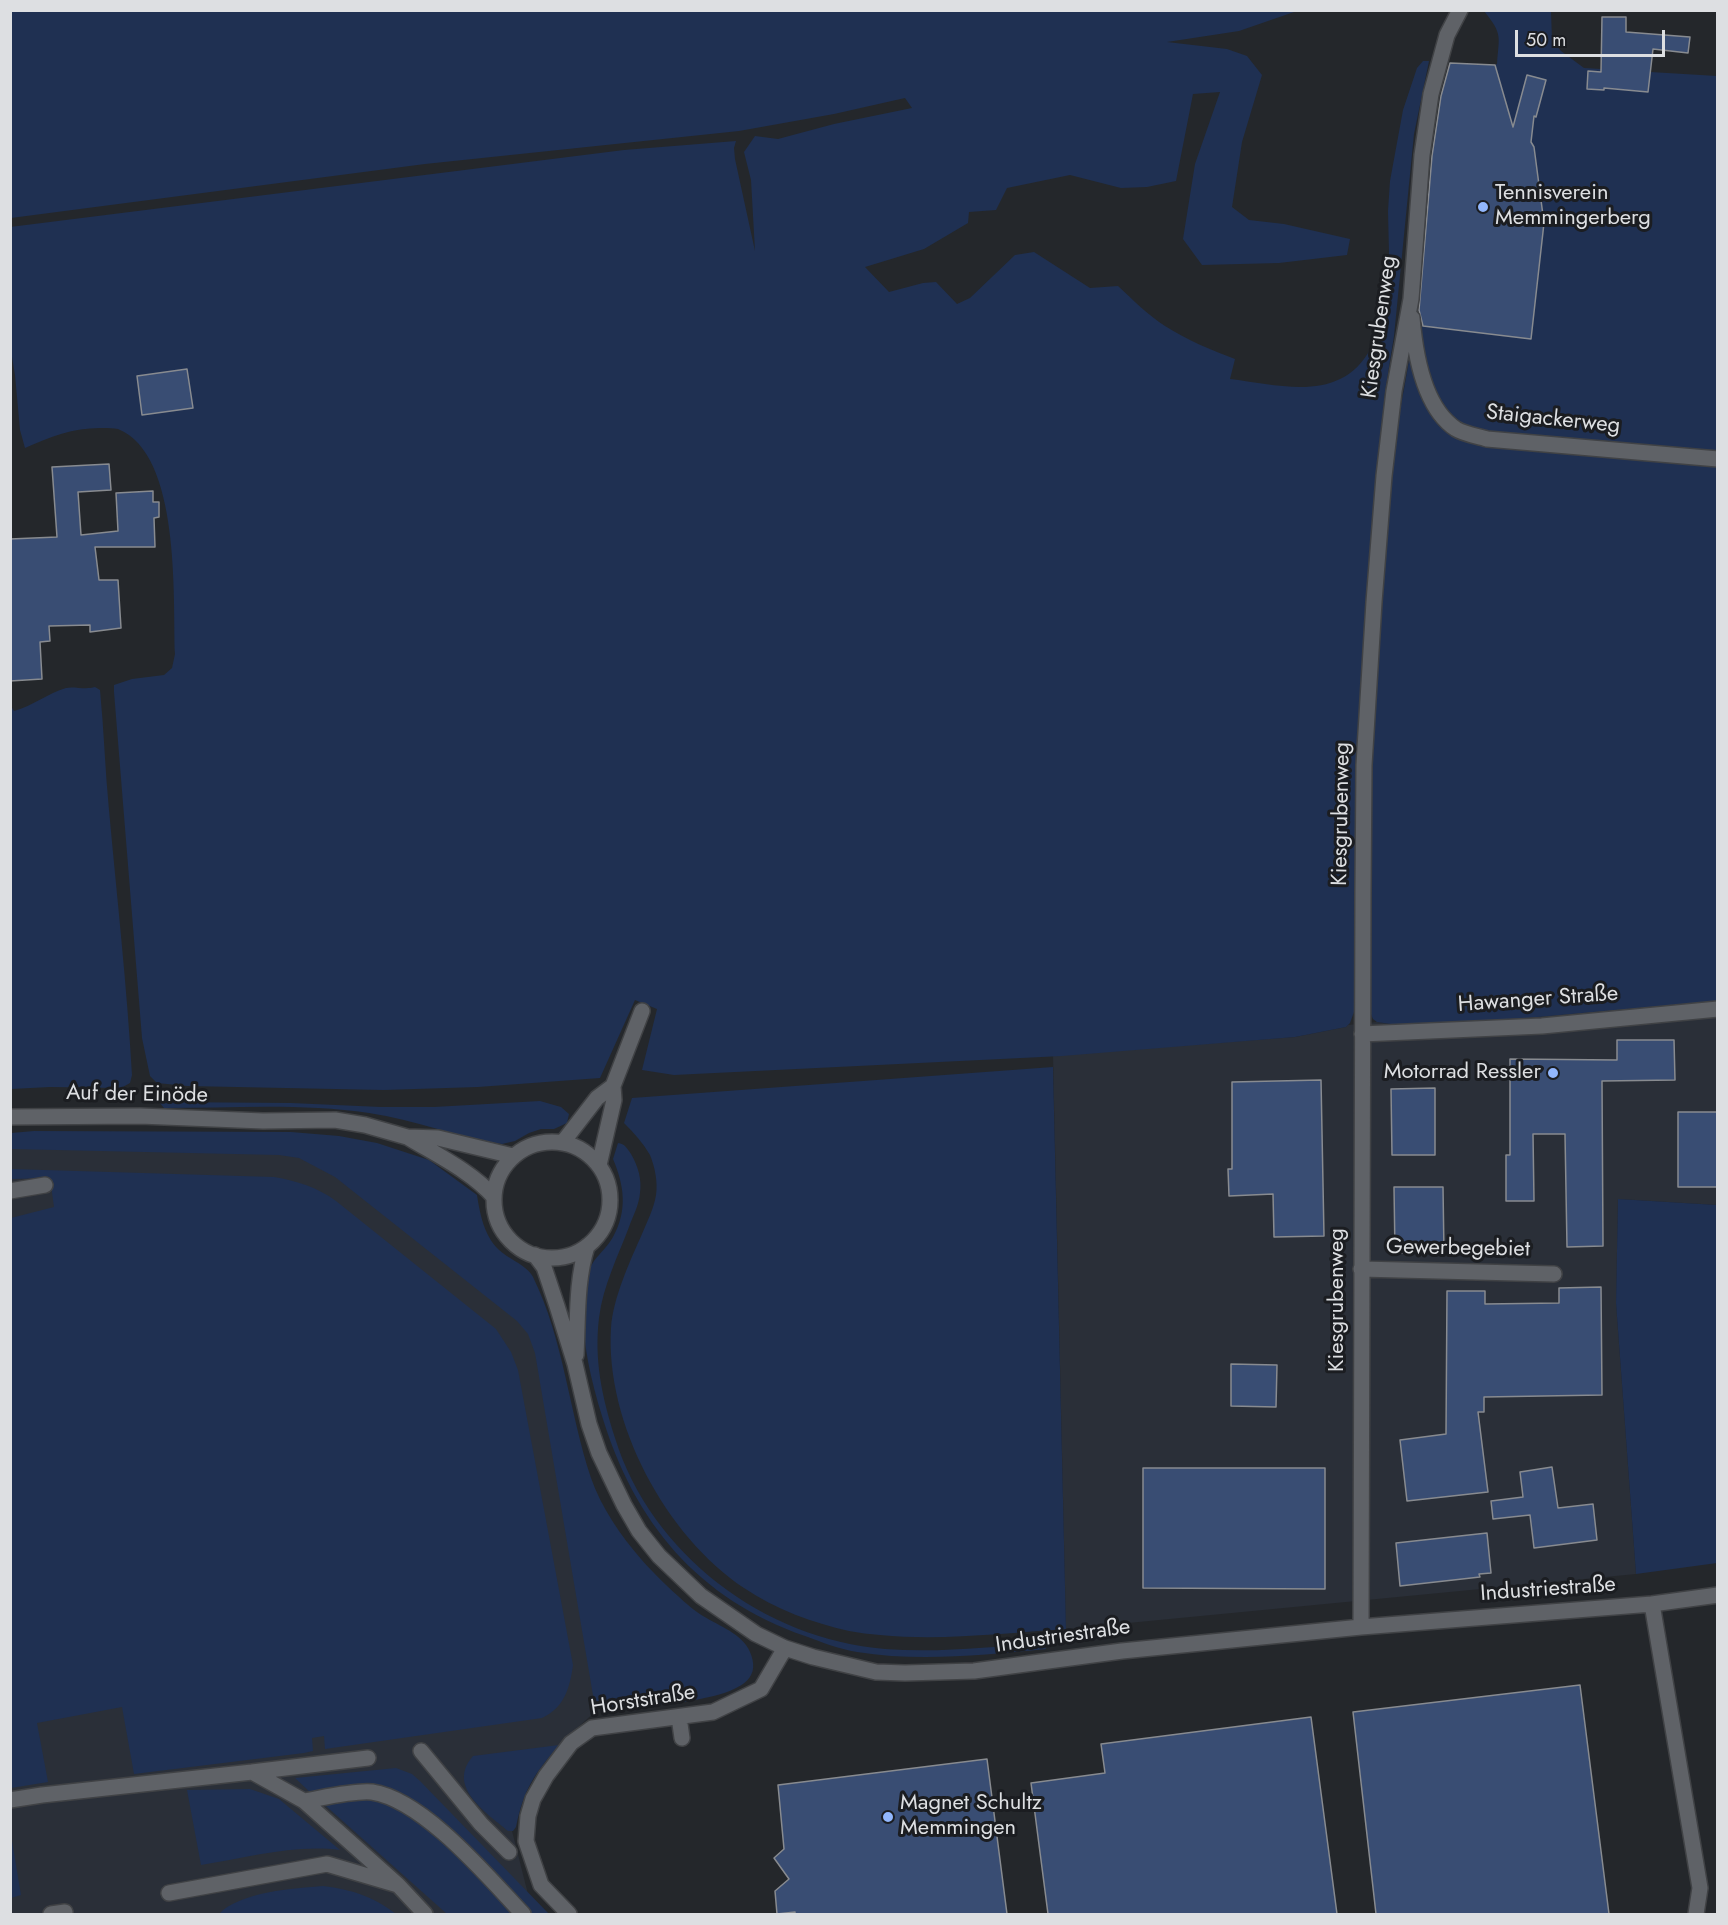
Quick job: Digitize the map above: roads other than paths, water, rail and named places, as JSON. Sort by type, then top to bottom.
[{"type":"street","name":"Kiesgrubenweg","points":[[1361,1627],[1364,765],[1384,476],[1392,401],[1411,298],[1420,166],[1431,94],[1447,36],[1460,10]]},
{"type":"street","name":"Staigackerweg","points":[[1411,298],[1414,338],[1422,374],[1435,408],[1456,429],[1487,439],[1718,459]]},
{"type":"street","name":"Hawanger Straße","points":[[1362,1034],[1542,1026],[1718,1009]]},
{"type":"street","points":[[599,1165],[614,1100],[613,1086],[642,1011]]},
{"type":"street","points":[[563,1143],[597,1098],[613,1086]]},
{"type":"street","name":"Auf der Einöde","points":[[10,1117],[140,1116],[263,1121],[335,1120],[365,1125],[406,1137]]},
{"type":"street","points":[[406,1137],[438,1138],[513,1156]]},
{"type":"street","points":[[406,1137],[461,1171],[494,1197]]},
{"type":"street","points":[[494,1197],[499,1175],[513,1156],[537,1143],[550,1141],[584,1150],[599,1165]]},
{"type":"street","name":"Industriestraße","points":[[575,1364],[577,1294],[582,1264],[587,1246],[598,1235],[609,1208],[610,1193],[599,1165]]},
{"type":"street","points":[[10,1191],[45,1185]]},
{"type":"street","name":"Industriestraße","points":[[494,1197],[494,1208],[502,1229],[516,1245],[535,1255],[544,1267],[575,1364],[589,1424],[599,1453],[639,1530],[658,1556],[701,1596],[756,1634],[785,1648],[876,1672],[942,1673],[974,1671],[1122,1651],[1361,1627],[1652,1604],[1718,1595]]},
{"type":"street","points":[[535,1255],[556,1258],[578,1252],[587,1246]]},
{"type":"street","name":"Gewerbegebiet","points":[[1361,1269],[1554,1274]]},
{"type":"street","points":[[1652,1604],[1700,1888],[1696,1914]]},
{"type":"street","name":"Horststraße","points":[[568,1914],[541,1885],[526,1841],[528,1816],[533,1799],[546,1776],[571,1743],[592,1728],[713,1712],[761,1689],[785,1648]]},
{"type":"street","points":[[679,1717],[682,1738]]},
{"type":"street","points":[[421,1752],[481,1824],[509,1852]]},
{"type":"street","points":[[10,1800],[368,1758]]},
{"type":"street","points":[[252,1772],[304,1801],[398,1885],[425,1914]]},
{"type":"street","points":[[304,1801],[370,1791],[399,1801],[437,1827],[523,1914]]},
{"type":"street","points":[[169,1893],[327,1864],[398,1885]]},
{"type":"place","name":"Tennisverein Memmingerberg","points":[[1483,207]]},
{"type":"place","name":"Motorrad Ressler","points":[[1553,1073]]},
{"type":"place","name":"Magnet Schultz Memmingen","points":[[888,1817]]}]
